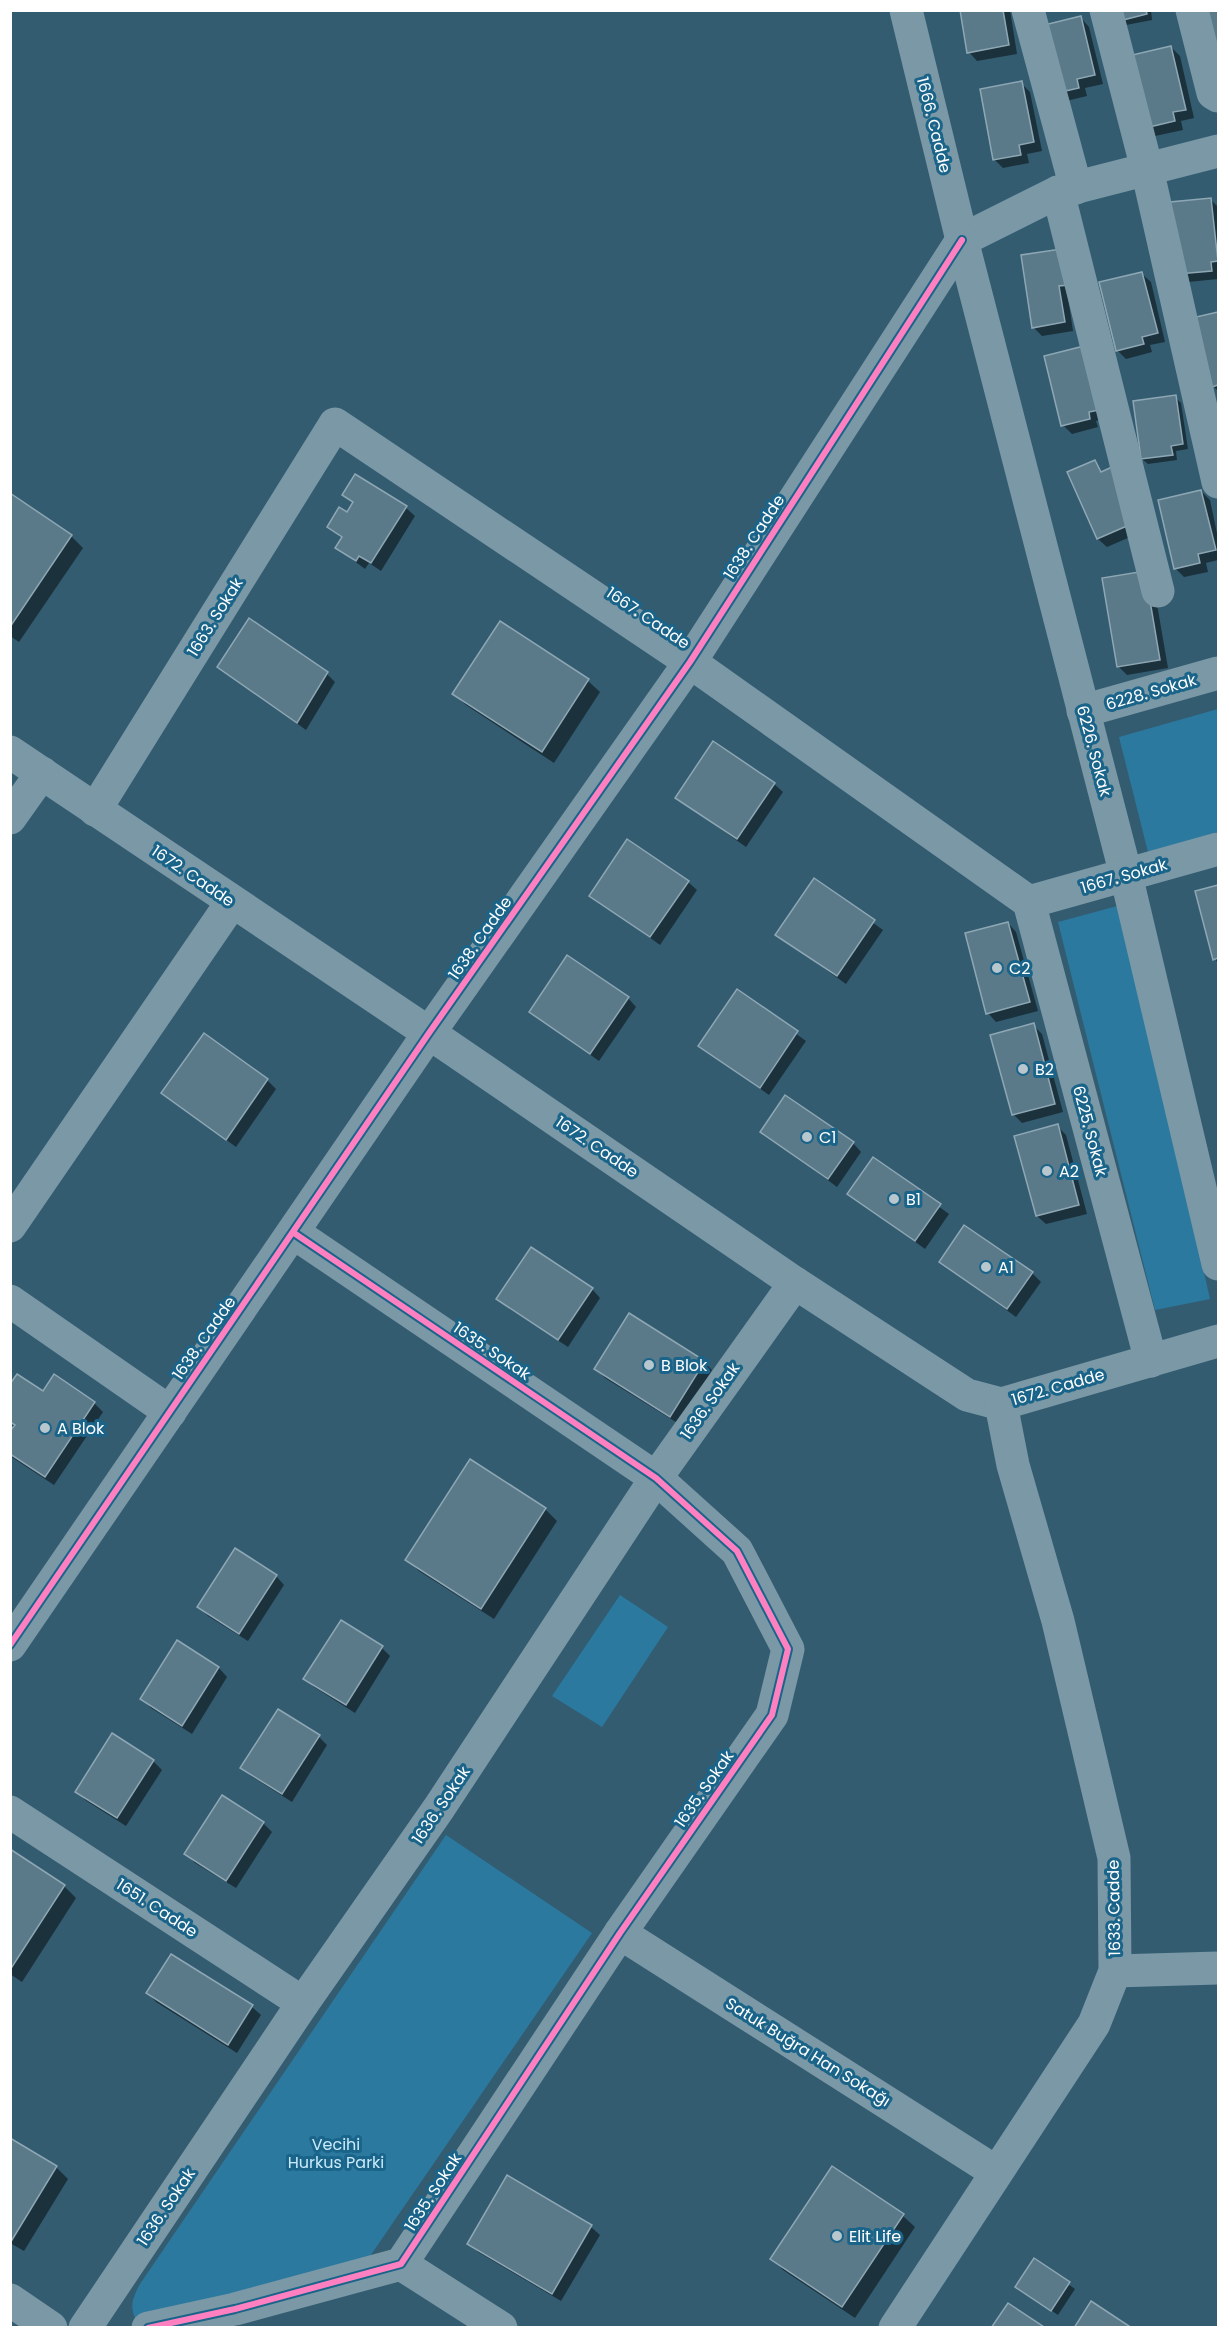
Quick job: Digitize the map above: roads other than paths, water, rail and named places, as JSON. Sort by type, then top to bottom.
[{"type":"street","name":"1666. Cadde","points":[[906,10],[962,240]]},
{"type":"street","points":[[1028,10],[1158,591]]},
{"type":"street","points":[[1106,10],[1147,169],[1218,482]]},
{"type":"street","points":[[1192,10],[1213,93],[1218,96]]},
{"type":"street","points":[[962,240],[1067,190],[1218,151]]},
{"type":"street","name":"1638. Cadde","points":[[10,1644],[429,1033],[690,662],[962,240]]},
{"type":"street","name":"6226. Sokak","points":[[962,240],[1126,875],[1218,1264]]},
{"type":"street","name":"1667. Cadde","points":[[335,424],[690,662],[1029,902]]},
{"type":"street","name":"1663. Sokak","points":[[95,810],[335,424]]},
{"type":"street","name":"6228. Sokak","points":[[1083,711],[1218,673]]},
{"type":"street","name":"1672. Cadde","points":[[10,752],[795,1282],[967,1395],[1001,1404],[1218,1341]]},
{"type":"street","points":[[10,818],[42,773]]},
{"type":"street","name":"1667. Sokak","points":[[1029,902],[1218,849]]},
{"type":"street","points":[[10,1226],[232,902]]},
{"type":"street","name":"6225. Sokak","points":[[1029,902],[1151,1361]]},
{"type":"street","name":"1635. Sokak","points":[[294,1233],[656,1478],[737,1551],[788,1649],[772,1715],[620,1933],[401,2264]]},
{"type":"street","name":"1636. Sokak","points":[[85,2328],[303,2003],[440,1808],[656,1478],[795,1282]]},
{"type":"street","points":[[10,1300],[170,1412]]},
{"type":"street","name":"1633. Cadde","points":[[894,2328],[1094,2024],[1115,1971],[1114,1858],[1058,1622],[1013,1465],[1001,1404]]},
{"type":"street","name":"1651. Cadde","points":[[10,1812],[303,2003]]},
{"type":"street","name":"Satuk Buğra Han Sokağı","points":[[620,1933],[996,2172]]},
{"type":"street","points":[[1115,1971],[1218,1968]]},
{"type":"street","points":[[148,2328],[237,2318],[401,2264],[501,2328]]},
{"type":"street","points":[[10,2300],[51,2328]]},
{"type":"place","name":"C2","points":[[997,968]]},
{"type":"place","name":"B2","points":[[1023,1069]]},
{"type":"place","name":"C1","points":[[807,1137]]},
{"type":"place","name":"A2","points":[[1047,1171]]},
{"type":"place","name":"B1","points":[[894,1199]]},
{"type":"place","name":"A1","points":[[986,1267]]},
{"type":"place","name":"B Blok","points":[[649,1365]]},
{"type":"place","name":"A Blok","points":[[45,1428]]},
{"type":"place","name":"Elit Life","points":[[837,2236]]},
{"type":"park label","name":"Vecihi Hurkus Parki","points":[[336,2153]]}]
